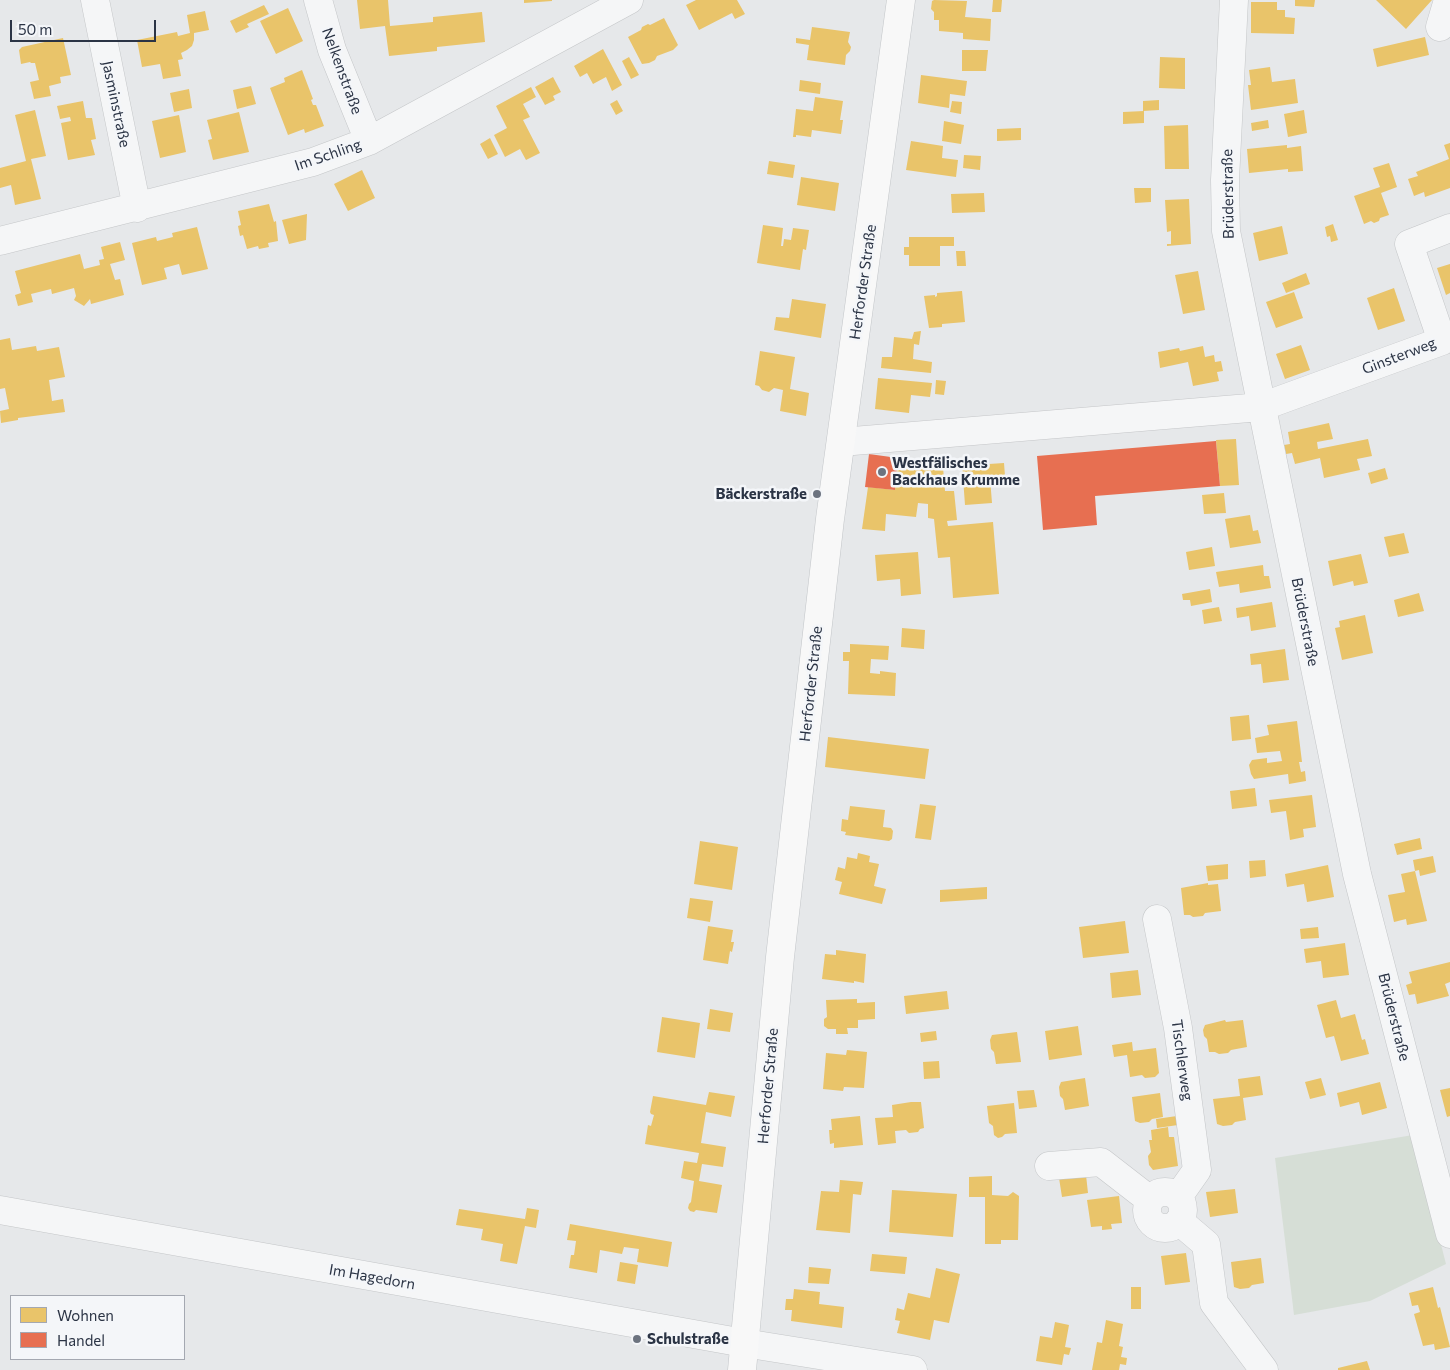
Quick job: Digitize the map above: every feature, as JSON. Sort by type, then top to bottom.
[{"type":"main road","name":"Herforder Straße","points":[[742,1370],[780,957],[830,519],[902,0]]},
{"type":"street","name":"Jasminstraße","points":[[95,0],[137,208]]},
{"type":"street","name":"Nelkenstraße","points":[[318,0],[332,50],[369,141]]},
{"type":"street","name":"Im Schling","points":[[0,241],[137,208],[313,162],[369,141],[594,8],[629,0]]},
{"type":"street","name":"Brüderstraße","points":[[1234,0],[1225,180],[1226,231],[1357,874],[1450,1234]]},
{"type":"street","points":[[1440,27],[1448,0]]},
{"type":"street","name":"Ginsterweg","points":[[1262,412],[1442,341],[1409,244],[1450,228]]},
{"type":"street","points":[[841,442],[1262,412],[1421,363],[1450,357]]},
{"type":"street","name":"Tischlerweg","points":[[1157,919],[1178,1028],[1197,1170],[1178,1209]]},
{"type":"street","points":[[1049,1166],[1100,1162],[1150,1200],[1156,1194],[1163,1192],[1171,1193],[1178,1209],[1206,1244],[1214,1304],[1264,1370]]},
{"type":"street","name":"Im Hagedorn","points":[[0,1210],[744,1343]]},
{"type":"street","points":[[744,1343],[913,1370]]},
{"type":"shaded area","points":[[1413,1135],[1446,1264],[1370,1301],[1294,1315],[1275,1158]]},
{"type":"building: Wohnen","points":[[357,0],[388,0],[390,26],[433,22],[433,17],[482,12],[485,42],[437,47],[437,51],[389,56],[385,26],[360,29]]},
{"type":"building: Wohnen","points":[[524,0],[552,0],[552,1],[524,3]]},
{"type":"building: Wohnen","points":[[696,0],[737,0],[745,14],[735,19],[732,13],[699,30],[686,5]]},
{"type":"building: Wohnen","points":[[993,0],[1002,0],[1001,12],[992,12]]},
{"type":"building: Wohnen","points":[[1295,0],[1315,0],[1314,7],[1295,6]]},
{"type":"building: Wohnen","points":[[1376,0],[1432,0],[1406,29]]},
{"type":"building: Wohnen","points":[[932,1],[967,1],[965,17],[991,19],[990,41],[963,39],[963,33],[939,31],[939,20],[934,20],[934,12],[931,9]]},
{"type":"building: Wohnen","points":[[1251,2],[1277,2],[1277,10],[1285,10],[1285,17],[1295,18],[1294,34],[1251,33]]},
{"type":"building: Wohnen","points":[[264,5],[269,14],[247,24],[249,27],[236,33],[230,21]]},
{"type":"building: Wohnen","points":[[288,8],[303,41],[276,54],[260,21]]},
{"type":"building: Wohnen","points":[[205,11],[209,30],[194,33],[192,46],[181,53],[183,59],[178,60],[181,76],[163,79],[160,64],[142,67],[137,40],[177,32],[178,36],[190,33],[187,15]]},
{"type":"building: Wohnen","points":[[664,18],[678,45],[673,50],[657,56],[655,60],[642,64],[628,37],[641,30],[642,27]]},
{"type":"building: Wohnen","points":[[812,27],[850,32],[848,42],[851,47],[846,55],[845,65],[807,60],[809,45],[796,43],[796,38],[810,40]]},
{"type":"building: Wohnen","points":[[1425,37],[1429,55],[1377,67],[1373,49]]},
{"type":"building: Wohnen","points":[[63,38],[71,75],[60,77],[61,83],[49,86],[51,96],[34,99],[30,82],[39,80],[35,63],[21,64],[19,50],[22,47]]},
{"type":"building: Wohnen","points":[[603,49],[622,85],[612,91],[606,77],[593,84],[587,73],[580,77],[574,66]]},
{"type":"building: Wohnen","points":[[962,50],[988,50],[986,71],[962,71]]},
{"type":"building: Wohnen","points":[[629,57],[639,75],[631,79],[622,61]]},
{"type":"building: Wohnen","points":[[1160,57],[1185,58],[1185,89],[1159,88]]},
{"type":"building: Wohnen","points":[[1270,67],[1272,82],[1295,79],[1298,103],[1251,110],[1248,85],[1251,85],[1249,70]]},
{"type":"building: Wohnen","points":[[302,70],[313,99],[311,100],[313,105],[316,105],[324,126],[305,133],[304,129],[288,135],[270,88],[285,82],[284,78]]},
{"type":"building: Wohnen","points":[[921,75],[967,81],[965,96],[950,94],[949,108],[918,103]]},
{"type":"building: Wohnen","points":[[553,77],[561,92],[553,96],[555,100],[545,105],[535,87]]},
{"type":"building: Wohnen","points":[[800,80],[821,83],[820,94],[799,91]]},
{"type":"building: Wohnen","points":[[251,86],[256,104],[237,109],[233,90]]},
{"type":"building: Wohnen","points":[[531,87],[536,97],[523,104],[530,117],[523,120],[540,153],[526,160],[520,149],[505,157],[494,135],[507,128],[496,106]]},
{"type":"building: Wohnen","points":[[189,89],[192,108],[174,112],[170,93]]},
{"type":"building: Wohnen","points":[[815,97],[843,101],[840,120],[843,120],[841,134],[812,130],[811,137],[796,135],[796,137],[793,137],[796,109],[813,111]]},
{"type":"building: Wohnen","points":[[617,100],[623,111],[616,115],[610,104]]},
{"type":"building: Wohnen","points":[[1159,100],[1159,110],[1143,111],[1143,101]]},
{"type":"building: Wohnen","points":[[83,101],[86,118],[92,118],[96,139],[91,140],[95,155],[68,160],[61,123],[71,121],[70,117],[60,119],[57,106]]},
{"type":"building: Wohnen","points":[[952,101],[962,102],[961,114],[950,112]]},
{"type":"building: Wohnen","points":[[35,110],[46,156],[31,159],[41,199],[15,205],[11,185],[0,188],[0,168],[26,161],[15,115]]},
{"type":"building: Wohnen","points":[[1304,110],[1307,133],[1288,137],[1284,114]]},
{"type":"building: Wohnen","points":[[1144,111],[1144,123],[1123,124],[1123,112]]},
{"type":"building: Wohnen","points":[[239,112],[249,152],[213,160],[208,140],[212,139],[207,120]]},
{"type":"building: Wohnen","points":[[179,115],[186,152],[160,158],[152,121]]},
{"type":"building: Wohnen","points":[[1268,120],[1269,128],[1252,131],[1251,123]]},
{"type":"building: Wohnen","points":[[944,121],[964,125],[961,144],[942,141]]},
{"type":"building: Wohnen","points":[[1188,125],[1189,169],[1165,169],[1164,126]]},
{"type":"building: Wohnen","points":[[1021,128],[1021,140],[997,141],[997,129]]},
{"type":"building: Wohnen","points":[[490,138],[498,154],[488,159],[480,144]]},
{"type":"building: Wohnen","points":[[911,141],[943,146],[942,158],[958,160],[956,177],[906,170]]},
{"type":"building: Wohnen","points":[[1450,143],[1450,188],[1425,197],[1424,192],[1414,196],[1408,179],[1418,176],[1416,172],[1449,159],[1444,145]]},
{"type":"building: Wohnen","points":[[1287,145],[1287,148],[1301,146],[1303,171],[1288,172],[1288,169],[1249,173],[1247,149]]},
{"type":"building: Wohnen","points":[[964,155],[981,156],[980,170],[963,168]]},
{"type":"building: Wohnen","points":[[769,161],[795,165],[793,178],[767,174]]},
{"type":"building: Wohnen","points":[[1389,163],[1397,187],[1381,193],[1389,215],[1380,218],[1379,221],[1374,223],[1371,221],[1364,224],[1354,196],[1380,187],[1373,168]]},
{"type":"building: Wohnen","points":[[362,170],[375,198],[348,211],[334,184]]},
{"type":"building: Wohnen","points":[[801,177],[839,183],[835,211],[797,205]]},
{"type":"building: Wohnen","points":[[1134,188],[1151,188],[1151,202],[1135,203]]},
{"type":"building: Wohnen","points":[[984,193],[985,212],[952,213],[951,194]]},
{"type":"building: Wohnen","points":[[1189,199],[1191,244],[1167,246],[1167,244],[1171,244],[1171,231],[1167,232],[1165,200]]},
{"type":"building: Wohnen","points":[[269,204],[274,222],[276,221],[278,241],[268,243],[269,247],[259,249],[258,246],[247,249],[243,235],[240,236],[238,226],[241,225],[238,211]]},
{"type":"building: Wohnen","points":[[307,214],[306,240],[289,244],[282,220]]},
{"type":"building: Wohnen","points":[[1333,224],[1338,240],[1331,242],[1330,236],[1327,237],[1325,227]]},
{"type":"building: Wohnen","points":[[763,225],[783,228],[781,246],[783,246],[784,239],[791,240],[793,228],[809,230],[806,250],[803,249],[800,270],[757,263]]},
{"type":"building: Wohnen","points":[[1282,226],[1288,254],[1259,261],[1253,233]]},
{"type":"building: Wohnen","points":[[197,227],[208,269],[182,275],[179,264],[164,268],[167,279],[142,285],[132,243],[156,237],[157,241],[173,237],[172,233]]},
{"type":"building: Wohnen","points":[[909,237],[954,237],[954,246],[940,246],[940,266],[909,266],[909,255],[904,255],[904,247],[909,247]]},
{"type":"building: Wohnen","points":[[120,242],[125,260],[110,264],[115,280],[120,279],[124,295],[91,304],[90,299],[84,306],[74,300],[76,296],[74,288],[52,294],[51,289],[31,294],[33,302],[18,306],[15,295],[21,293],[15,271],[80,254],[84,269],[100,265],[99,260],[104,259],[101,247]]},
{"type":"building: Wohnen","points":[[956,251],[965,251],[966,266],[957,266]]},
{"type":"building: Wohnen","points":[[1450,264],[1450,293],[1446,295],[1437,268]]},
{"type":"building: Wohnen","points":[[1198,271],[1205,310],[1183,314],[1175,275]]},
{"type":"building: Wohnen","points":[[1306,273],[1310,284],[1286,293],[1282,283]]},
{"type":"building: Wohnen","points":[[1394,288],[1405,321],[1378,330],[1367,298]]},
{"type":"building: Wohnen","points":[[962,291],[965,322],[942,324],[942,327],[929,328],[924,296],[935,295],[935,297],[937,293]]},
{"type":"building: Wohnen","points":[[1294,292],[1303,318],[1276,328],[1266,302]]},
{"type":"building: Wohnen","points":[[792,299],[826,304],[821,338],[774,330],[776,317],[789,318]]},
{"type":"building: Wohnen","points":[[921,331],[919,345],[914,344],[913,359],[932,362],[931,373],[881,368],[882,357],[892,357],[894,337],[912,339],[914,332]]},
{"type":"building: Wohnen","points":[[10,338],[12,350],[36,346],[37,351],[59,347],[65,377],[49,380],[52,401],[63,399],[65,412],[18,418],[18,420],[1,423],[0,411],[9,409],[5,388],[0,389],[0,340]]},
{"type":"building: Wohnen","points":[[1301,345],[1310,370],[1285,379],[1276,354]]},
{"type":"building: Wohnen","points":[[1203,346],[1205,357],[1214,355],[1215,362],[1221,361],[1223,371],[1217,372],[1219,381],[1193,386],[1188,362],[1160,368],[1158,352],[1179,348],[1180,351]]},
{"type":"building: Wohnen","points":[[760,351],[795,357],[790,389],[809,393],[806,416],[780,411],[783,390],[774,388],[769,392],[755,385]]},
{"type":"building: Wohnen","points":[[878,378],[932,383],[930,397],[911,395],[909,413],[875,409]]},
{"type":"building: Wohnen","points":[[936,380],[946,381],[944,395],[935,394]]},
{"type":"building: Wohnen","points":[[1329,423],[1333,439],[1317,442],[1318,449],[1368,439],[1372,456],[1357,459],[1360,470],[1324,478],[1320,458],[1295,464],[1292,453],[1286,454],[1284,445],[1290,444],[1288,432]]},
{"type":"building: Wohnen","points":[[1236,439],[1239,485],[1220,486],[1216,440]]},
{"type":"building: Wohnen","points":[[898,458],[933,463],[932,467],[943,467],[945,491],[954,491],[957,520],[947,521],[948,526],[993,522],[999,594],[953,598],[950,557],[938,558],[934,519],[928,518],[928,504],[918,503],[916,517],[886,514],[885,531],[862,529],[868,487],[895,490]]},
{"type":"building: Wohnen","points":[[988,461],[989,464],[1004,463],[1005,476],[990,478],[992,503],[965,505],[962,464]]},
{"type":"building: Wohnen","points":[[1385,468],[1388,479],[1371,484],[1368,473]]},
{"type":"building: Wohnen","points":[[1224,493],[1226,513],[1204,514],[1202,495]]},
{"type":"building: Wohnen","points":[[1250,515],[1253,531],[1258,530],[1261,543],[1230,548],[1225,519]]},
{"type":"building: Wohnen","points":[[1404,533],[1409,553],[1389,557],[1384,537]]},
{"type":"building: Wohnen","points":[[1212,547],[1215,566],[1189,570],[1186,552]]},
{"type":"building: Wohnen","points":[[918,552],[921,594],[901,596],[900,579],[877,581],[875,555]]},
{"type":"building: Wohnen","points":[[1361,554],[1368,583],[1354,586],[1353,581],[1333,586],[1328,561]]},
{"type":"building: Wohnen","points":[[1263,565],[1264,576],[1269,576],[1271,588],[1240,593],[1239,584],[1219,587],[1216,572]]},
{"type":"building: Wohnen","points":[[1210,589],[1212,602],[1191,606],[1190,600],[1183,600],[1182,594]]},
{"type":"building: Wohnen","points":[[1419,593],[1424,611],[1398,617],[1394,600]]},
{"type":"building: Wohnen","points":[[1272,602],[1276,627],[1251,631],[1249,616],[1237,618],[1236,608]]},
{"type":"building: Wohnen","points":[[1219,607],[1222,621],[1204,624],[1202,610]]},
{"type":"building: Wohnen","points":[[1365,615],[1373,653],[1342,660],[1335,628],[1340,627],[1339,621]]},
{"type":"building: Wohnen","points":[[902,628],[925,630],[924,649],[901,647]]},
{"type":"building: Wohnen","points":[[850,644],[889,646],[888,660],[871,659],[870,673],[880,674],[880,671],[896,673],[895,696],[848,694],[849,661],[843,661],[843,652],[850,652]]},
{"type":"building: Wohnen","points":[[1285,649],[1289,680],[1263,683],[1261,664],[1251,665],[1250,654]]},
{"type":"building: Wohnen","points":[[1249,715],[1251,739],[1232,741],[1230,717]]},
{"type":"building: Wohnen","points":[[1297,721],[1302,762],[1299,762],[1301,772],[1305,771],[1306,781],[1289,784],[1288,774],[1254,779],[1249,765],[1252,760],[1267,758],[1267,763],[1282,761],[1280,751],[1257,753],[1255,738],[1269,735],[1267,725]]},
{"type":"building: Wohnen","points":[[828,737],[929,749],[925,779],[825,767]]},
{"type":"building: Wohnen","points":[[1255,788],[1257,806],[1232,809],[1230,791]]},
{"type":"building: Wohnen","points":[[1312,795],[1316,827],[1303,829],[1304,837],[1290,840],[1286,811],[1271,813],[1269,800]]},
{"type":"building: Wohnen","points":[[920,804],[936,806],[931,840],[915,838]]},
{"type":"building: Wohnen","points":[[850,806],[885,810],[883,827],[891,828],[893,831],[892,839],[889,841],[845,835],[846,832],[841,831],[842,819],[848,820]]},
{"type":"building: Wohnen","points":[[1420,838],[1422,849],[1397,855],[1394,844]]},
{"type":"building: Wohnen","points":[[700,841],[738,847],[732,890],[694,884]]},
{"type":"building: Wohnen","points":[[858,853],[870,856],[869,862],[879,864],[874,886],[886,889],[882,904],[839,894],[842,882],[835,880],[838,867],[845,869],[847,857],[857,859]]},
{"type":"building: Wohnen","points":[[1433,856],[1436,872],[1420,876],[1419,870],[1415,871],[1413,860]]},
{"type":"building: Wohnen","points":[[1265,860],[1266,876],[1250,878],[1249,861]]},
{"type":"building: Wohnen","points":[[1228,864],[1228,879],[1208,881],[1206,866]]},
{"type":"building: Wohnen","points":[[1328,865],[1334,897],[1307,902],[1304,884],[1287,887],[1285,874]]},
{"type":"building: Wohnen","points":[[1415,871],[1427,921],[1407,925],[1406,919],[1394,922],[1388,895],[1405,892],[1401,874]]},
{"type":"building: Wohnen","points":[[1208,883],[1208,885],[1218,884],[1221,911],[1205,913],[1203,916],[1193,917],[1184,915],[1181,888]]},
{"type":"building: Wohnen","points":[[987,887],[987,899],[940,902],[940,890]]},
{"type":"building: Wohnen","points":[[690,898],[713,901],[710,922],[687,918]]},
{"type":"building: Wohnen","points":[[1125,921],[1129,953],[1083,958],[1079,927]]},
{"type":"building: Wohnen","points":[[708,926],[733,930],[731,942],[734,942],[728,964],[703,960]]},
{"type":"building: Wohnen","points":[[1318,927],[1319,938],[1301,939],[1300,929]]},
{"type":"building: Wohnen","points":[[1345,943],[1349,975],[1323,978],[1321,961],[1306,963],[1304,949]]},
{"type":"building: Wohnen","points":[[836,950],[866,954],[864,983],[822,979],[825,954],[836,955]]},
{"type":"building: Wohnen","points":[[1450,962],[1450,982],[1445,984],[1449,996],[1417,1004],[1415,994],[1409,995],[1406,985],[1412,983],[1409,972]]},
{"type":"building: Wohnen","points":[[1138,970],[1141,995],[1112,998],[1110,973]]},
{"type":"building: Wohnen","points":[[947,991],[949,1009],[906,1014],[904,996]]},
{"type":"building: Wohnen","points":[[857,999],[857,1003],[875,1002],[875,1019],[858,1020],[858,1028],[847,1028],[848,1034],[836,1034],[836,1029],[828,1029],[824,1026],[824,1019],[827,1017],[826,1000]]},
{"type":"building: Wohnen","points":[[1336,1000],[1341,1018],[1355,1014],[1362,1040],[1365,1039],[1369,1054],[1341,1061],[1334,1036],[1326,1038],[1317,1005]]},
{"type":"building: Wohnen","points":[[710,1009],[733,1013],[730,1032],[707,1029]]},
{"type":"building: Wohnen","points":[[662,1017],[700,1023],[695,1058],[657,1052]]},
{"type":"building: Wohnen","points":[[1225,1020],[1226,1022],[1243,1020],[1247,1047],[1231,1050],[1228,1053],[1209,1052],[1203,1030],[1205,1025]]},
{"type":"building: Wohnen","points":[[1078,1026],[1082,1055],[1049,1060],[1045,1031]]},
{"type":"building: Wohnen","points":[[936,1031],[937,1040],[921,1042],[920,1033]]},
{"type":"building: Wohnen","points":[[1017,1032],[1021,1062],[996,1064],[994,1052],[991,1049],[990,1040],[992,1035]]},
{"type":"building: Wohnen","points":[[1132,1042],[1133,1051],[1156,1048],[1159,1073],[1155,1077],[1145,1078],[1142,1075],[1130,1077],[1127,1055],[1114,1057],[1112,1045]]},
{"type":"building: Wohnen","points":[[847,1050],[867,1052],[864,1088],[844,1087],[843,1091],[823,1089],[826,1053],[846,1055]]},
{"type":"building: Wohnen","points":[[939,1061],[940,1078],[924,1079],[923,1062]]},
{"type":"building: Wohnen","points":[[1260,1076],[1263,1095],[1243,1098],[1246,1120],[1235,1122],[1232,1125],[1223,1126],[1217,1124],[1213,1099],[1240,1096],[1238,1079]]},
{"type":"building: Wohnen","points":[[1085,1078],[1089,1106],[1065,1110],[1063,1099],[1060,1096],[1059,1087],[1061,1082]]},
{"type":"building: Wohnen","points":[[1321,1078],[1326,1095],[1310,1099],[1305,1082]]},
{"type":"building: Wohnen","points":[[1380,1082],[1387,1108],[1362,1115],[1359,1102],[1340,1107],[1337,1093]]},
{"type":"building: Wohnen","points":[[1450,1088],[1450,1116],[1447,1117],[1440,1090]]},
{"type":"building: Wohnen","points":[[1034,1090],[1037,1107],[1019,1109],[1017,1091]]},
{"type":"building: Wohnen","points":[[709,1092],[735,1096],[731,1117],[706,1112],[701,1143],[726,1147],[723,1167],[702,1164],[699,1181],[722,1185],[717,1213],[696,1210],[694,1212],[688,1208],[691,1202],[694,1181],[681,1178],[684,1161],[697,1163],[699,1153],[645,1144],[648,1125],[651,1126],[654,1115],[650,1112],[653,1096],[706,1105]]},
{"type":"building: Wohnen","points":[[1160,1093],[1163,1117],[1152,1119],[1149,1122],[1140,1123],[1135,1121],[1132,1097]]},
{"type":"building: Wohnen","points":[[921,1102],[924,1128],[918,1132],[909,1133],[906,1130],[895,1131],[896,1143],[878,1145],[875,1118],[893,1117],[892,1105]]},
{"type":"building: Wohnen","points":[[1014,1103],[1017,1133],[1005,1134],[998,1138],[994,1135],[993,1126],[989,1123],[987,1106]]},
{"type":"building: Wohnen","points":[[860,1116],[863,1145],[834,1148],[834,1143],[830,1144],[829,1130],[832,1130],[831,1119]]},
{"type":"building: Wohnen","points":[[1177,1116],[1178,1125],[1157,1128],[1156,1119]]},
{"type":"building: Wohnen","points":[[1168,1127],[1169,1137],[1174,1137],[1178,1166],[1153,1170],[1149,1165],[1148,1156],[1151,1152],[1149,1140],[1152,1140],[1151,1130]]},
{"type":"building: Wohnen","points":[[1086,1175],[1088,1193],[1062,1197],[1059,1178]]},
{"type":"building: Wohnen","points":[[992,1176],[992,1195],[1008,1196],[1013,1192],[1019,1196],[1018,1240],[1001,1240],[1001,1244],[985,1244],[985,1197],[969,1197],[969,1177]]},
{"type":"building: Wohnen","points":[[840,1180],[863,1182],[861,1195],[853,1194],[850,1233],[816,1230],[821,1191],[839,1192]]},
{"type":"building: Wohnen","points":[[1235,1189],[1238,1213],[1210,1217],[1206,1192]]},
{"type":"building: Wohnen","points":[[892,1190],[957,1194],[953,1237],[889,1232]]},
{"type":"building: Wohnen","points":[[1119,1196],[1122,1223],[1111,1224],[1112,1229],[1102,1230],[1102,1226],[1091,1227],[1087,1200]]},
{"type":"building: Wohnen","points":[[527,1208],[539,1210],[536,1228],[525,1226],[517,1264],[500,1261],[503,1244],[481,1240],[483,1229],[456,1225],[459,1209],[525,1219]]},
{"type":"building: Wohnen","points":[[570,1224],[672,1242],[668,1267],[637,1262],[639,1249],[624,1247],[622,1254],[600,1250],[597,1273],[569,1268],[571,1255],[574,1255],[576,1241],[567,1240]]},
{"type":"building: Wohnen","points":[[1186,1253],[1190,1282],[1165,1285],[1161,1256]]},
{"type":"building: Wohnen","points":[[872,1254],[907,1257],[905,1274],[870,1271]]},
{"type":"building: Wohnen","points":[[1261,1258],[1264,1283],[1252,1285],[1249,1288],[1240,1289],[1234,1287],[1231,1262]]},
{"type":"building: Wohnen","points":[[620,1262],[638,1265],[635,1284],[617,1281]]},
{"type":"building: Wohnen","points":[[809,1267],[831,1269],[829,1284],[808,1283]]},
{"type":"building: Wohnen","points":[[936,1268],[960,1274],[949,1323],[934,1320],[930,1340],[897,1333],[900,1321],[895,1320],[897,1308],[904,1310],[908,1293],[930,1298]]},
{"type":"building: Wohnen","points":[[1131,1287],[1141,1287],[1141,1309],[1131,1309]]},
{"type":"building: Wohnen","points":[[1433,1287],[1450,1347],[1435,1350],[1434,1344],[1423,1346],[1414,1314],[1420,1312],[1418,1305],[1412,1306],[1409,1293]]},
{"type":"building: Wohnen","points":[[794,1289],[820,1292],[819,1304],[844,1307],[842,1328],[791,1321],[792,1310],[785,1310],[786,1299],[793,1299]]},
{"type":"building: Wohnen","points":[[1106,1320],[1123,1324],[1119,1346],[1123,1347],[1121,1357],[1127,1358],[1126,1365],[1120,1364],[1119,1370],[1092,1370],[1097,1342],[1102,1343]]},
{"type":"building: Wohnen","points":[[1055,1322],[1069,1325],[1065,1347],[1071,1348],[1069,1355],[1064,1354],[1062,1365],[1036,1361],[1040,1336],[1052,1338]]},
{"type":"building: Wohnen","points":[[1367,1361],[1370,1370],[1338,1370],[1338,1368]]},
{"type":"building: Handel","points":[[1216,441],[1220,486],[1095,496],[1097,525],[1043,530],[1037,456]]},
{"type":"building: Handel","name":"Westfälisches Backhaus Krumme","points":[[869,454],[898,458],[895,490],[865,487]]},
{"type":"place","name":"Westfälisches Backhaus Krumme","points":[[882,472]]},
{"type":"place","name":"Bäckerstraße","points":[[817,494]]},
{"type":"place","name":"Schulstraße","points":[[637,1339]]}]
